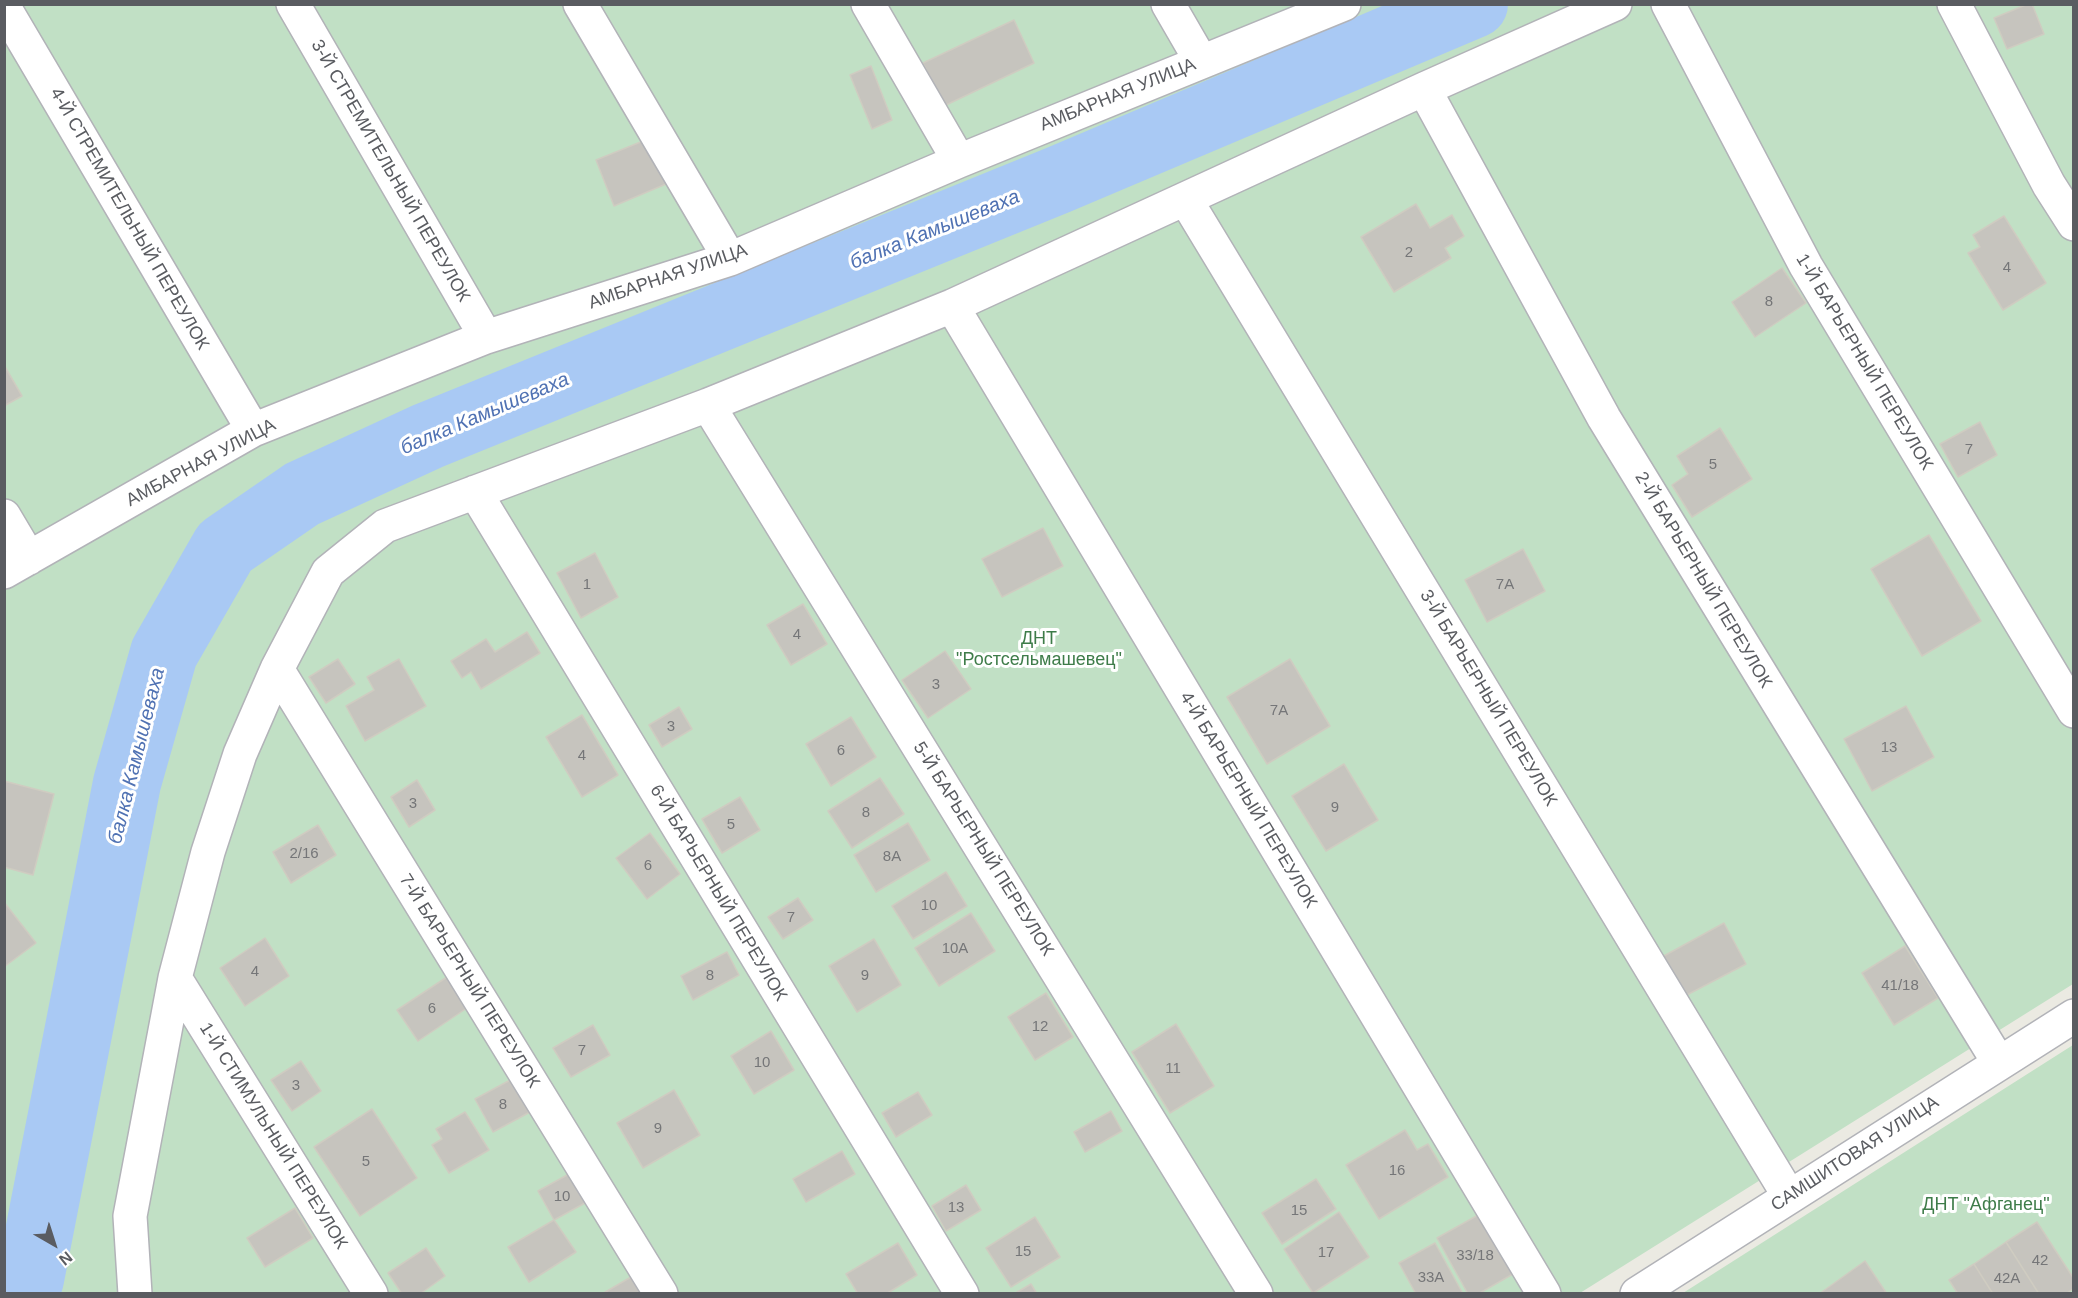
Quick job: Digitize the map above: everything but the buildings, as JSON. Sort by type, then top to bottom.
[{"type":"street","name":"3-Й СТРЕМИТЕЛЬНЫЙ ПЕРЕУЛОК","points":[[293,4],[486,337]]},
{"type":"street","points":[[580,4],[730,259]]},
{"type":"street","points":[[868,4],[959,161]]},
{"type":"street","points":[[1168,4],[1202,61]]},
{"type":"street","name":"АМБАРНАЯ УЛИЦА","points":[[17,565],[253,430],[486,337],[730,259],[959,161],[1344,4]]},
{"type":"street","points":[[135,1293],[130,1216],[175,978],[208,852],[240,754],[278,669],[328,572],[385,526],[708,405],[952,306],[1424,89],[1615,4]]},
{"type":"street","name":"1-Й БАРЬЕРНЫЙ ПЕРЕУЛОК","points":[[1668,4],[1806,266],[2073,711]]},
{"type":"street","points":[[1954,4],[2049,185],[2073,224]]},
{"type":"street","name":"4-Й СТРЕМИТЕЛЬНЫЙ ПЕРЕУЛОК","points":[[4,7],[253,430]]},
{"type":"street","name":"2-Й БАРЬЕРНЫЙ ПЕРЕУЛОК","points":[[1424,89],[1604,418],[1999,1063]]},
{"type":"street","name":"3-Й БАРЬЕРНЫЙ ПЕРЕУЛОК","points":[[1186,200],[1789,1196]]},
{"type":"street","name":"4-Й БАРЬЕРНЫЙ ПЕРЕУЛОК","points":[[952,306],[1544,1293]]},
{"type":"street","name":"5-Й БАРЬЕРНЫЙ ПЕРЕУЛОК","points":[[708,405],[1256,1293]]},
{"type":"street","name":"6-Й БАРЬЕРНЫЙ ПЕРЕУЛОК","points":[[475,492],[962,1293]]},
{"type":"street","points":[[4,516],[17,565]]},
{"type":"street","name":"7-Й БАРЬЕРНЫЙ ПЕРЕУЛОК","points":[[278,669],[661,1293]]},
{"type":"street","name":"1-Й СТИМУЛЬНЫЙ ПЕРЕУЛОК","points":[[175,978],[371,1293]]},
{"type":"street","name":"САМШИТОВАЯ УЛИЦА","points":[[1637,1293],[2073,1016]]},
{"type":"green space","name":"ДНТ \"Ростсельмашевец\"","points":[[5,5],[2073,5],[2073,984],[1580,1293],[5,1294]]},
{"type":"green space","name":"ДНТ \"Афганец\"","points":[[2073,1045],[2073,1293],[1683,1293]]},
{"type":"waterway","name":"балка Камышеваха","points":[[24,1294],[30,1279],[127,783],[164,653],[225,547],[302,494],[428,436],[1058,180],[1474,4]]}]
